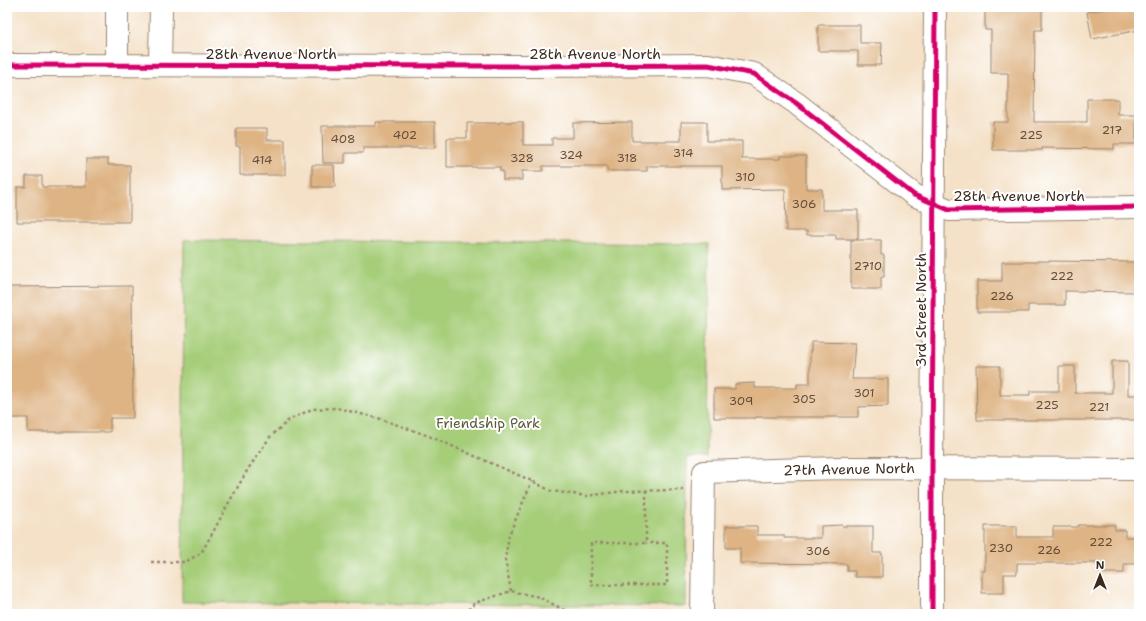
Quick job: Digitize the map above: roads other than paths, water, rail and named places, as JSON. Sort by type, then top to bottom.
[{"type":"street","points":[[117,7],[117,65]]},
{"type":"street","points":[[160,65],[161,7]]},
{"type":"street","name":"3rd Street North","points":[[932,614],[935,7]]},
{"type":"street","name":"28th Avenue North","points":[[7,65],[708,65],[754,74],[796,103],[914,195],[949,210],[1139,207]]},
{"type":"street","name":"27th Avenue North","points":[[702,614],[704,480],[839,468],[1139,469]]},
{"type":"park label","name":"Friendship Park","points":[[488,423]]}]
